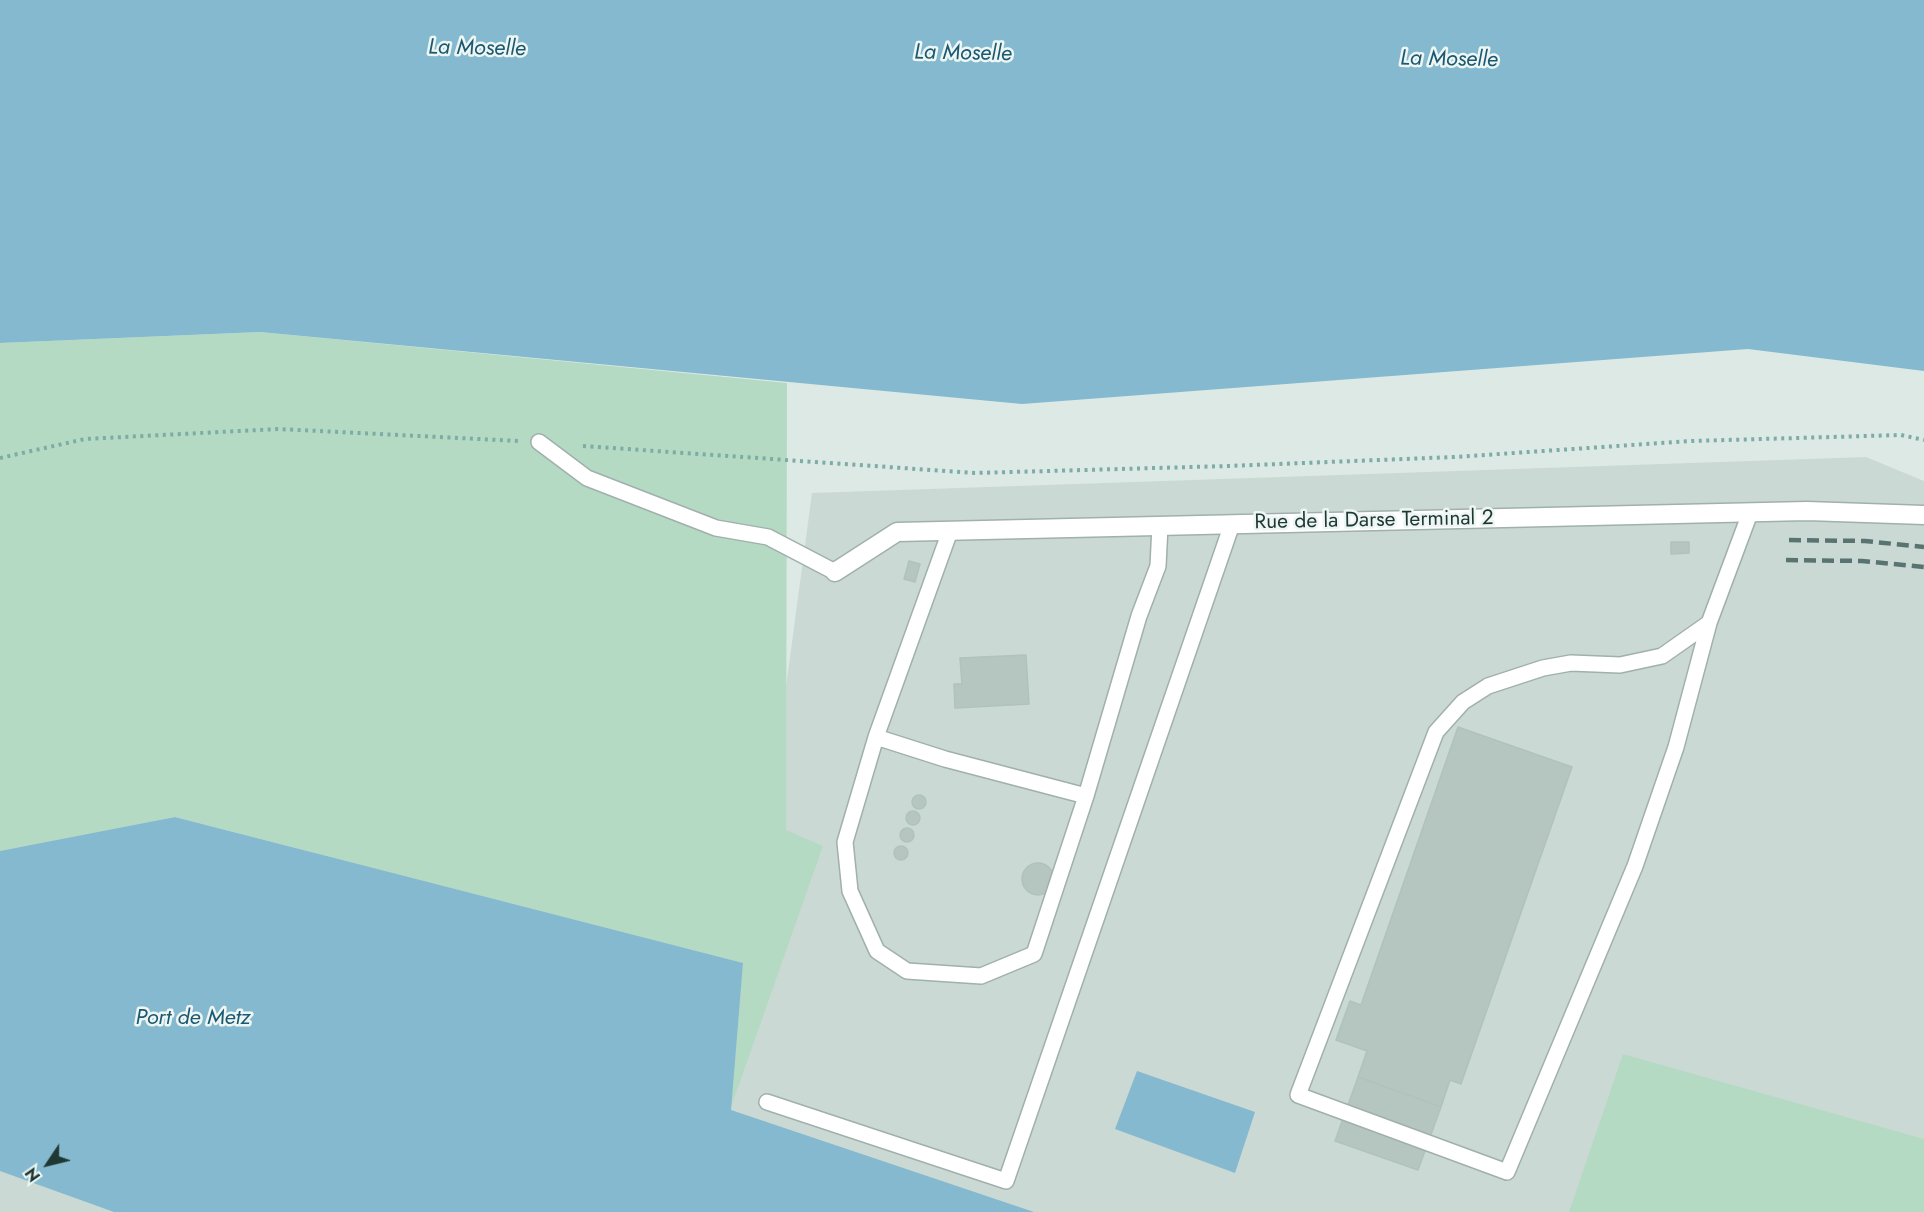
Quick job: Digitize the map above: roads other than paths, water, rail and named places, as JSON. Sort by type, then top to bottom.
[{"type":"street","name":"Rue de la Darse Terminal 2","points":[[835,572],[897,532],[1750,513],[1924,515]]},
{"type":"lane","points":[[539,442],[587,478],[716,528],[768,537],[835,572]]},
{"type":"lane","points":[[1709,623],[1662,656],[1620,665],[1570,663],[1543,668],[1488,686],[1463,702],[1436,732],[1298,1095],[1507,1172],[1635,866],[1676,747],[1709,623],[1750,513]]},
{"type":"lane","points":[[767,1102],[1006,1181],[1232,524]]},
{"type":"lane","points":[[950,531],[876,737],[845,842],[850,891],[877,951],[907,971],[981,976],[1034,954],[1086,796],[1139,616],[1158,566],[1160,526]]},
{"type":"lane","points":[[876,737],[945,759],[1086,796]]},
{"type":"water","name":"La Moselle","points":[[0,0],[1924,0],[1924,371],[1748,349],[1022,404],[260,332],[0,343]]},
{"type":"water","name":"Port de Metz","points":[[175,817],[743,963],[731,1110],[1034,1212],[114,1212],[0,1171],[0,851]]},
{"type":"water","points":[[1137,1071],[1255,1112],[1235,1173],[1115,1129]]},
{"type":"railway","points":[[1789,540],[1865,541],[1924,547]]},
{"type":"railway","points":[[1786,560],[1862,561],[1924,567]]}]
